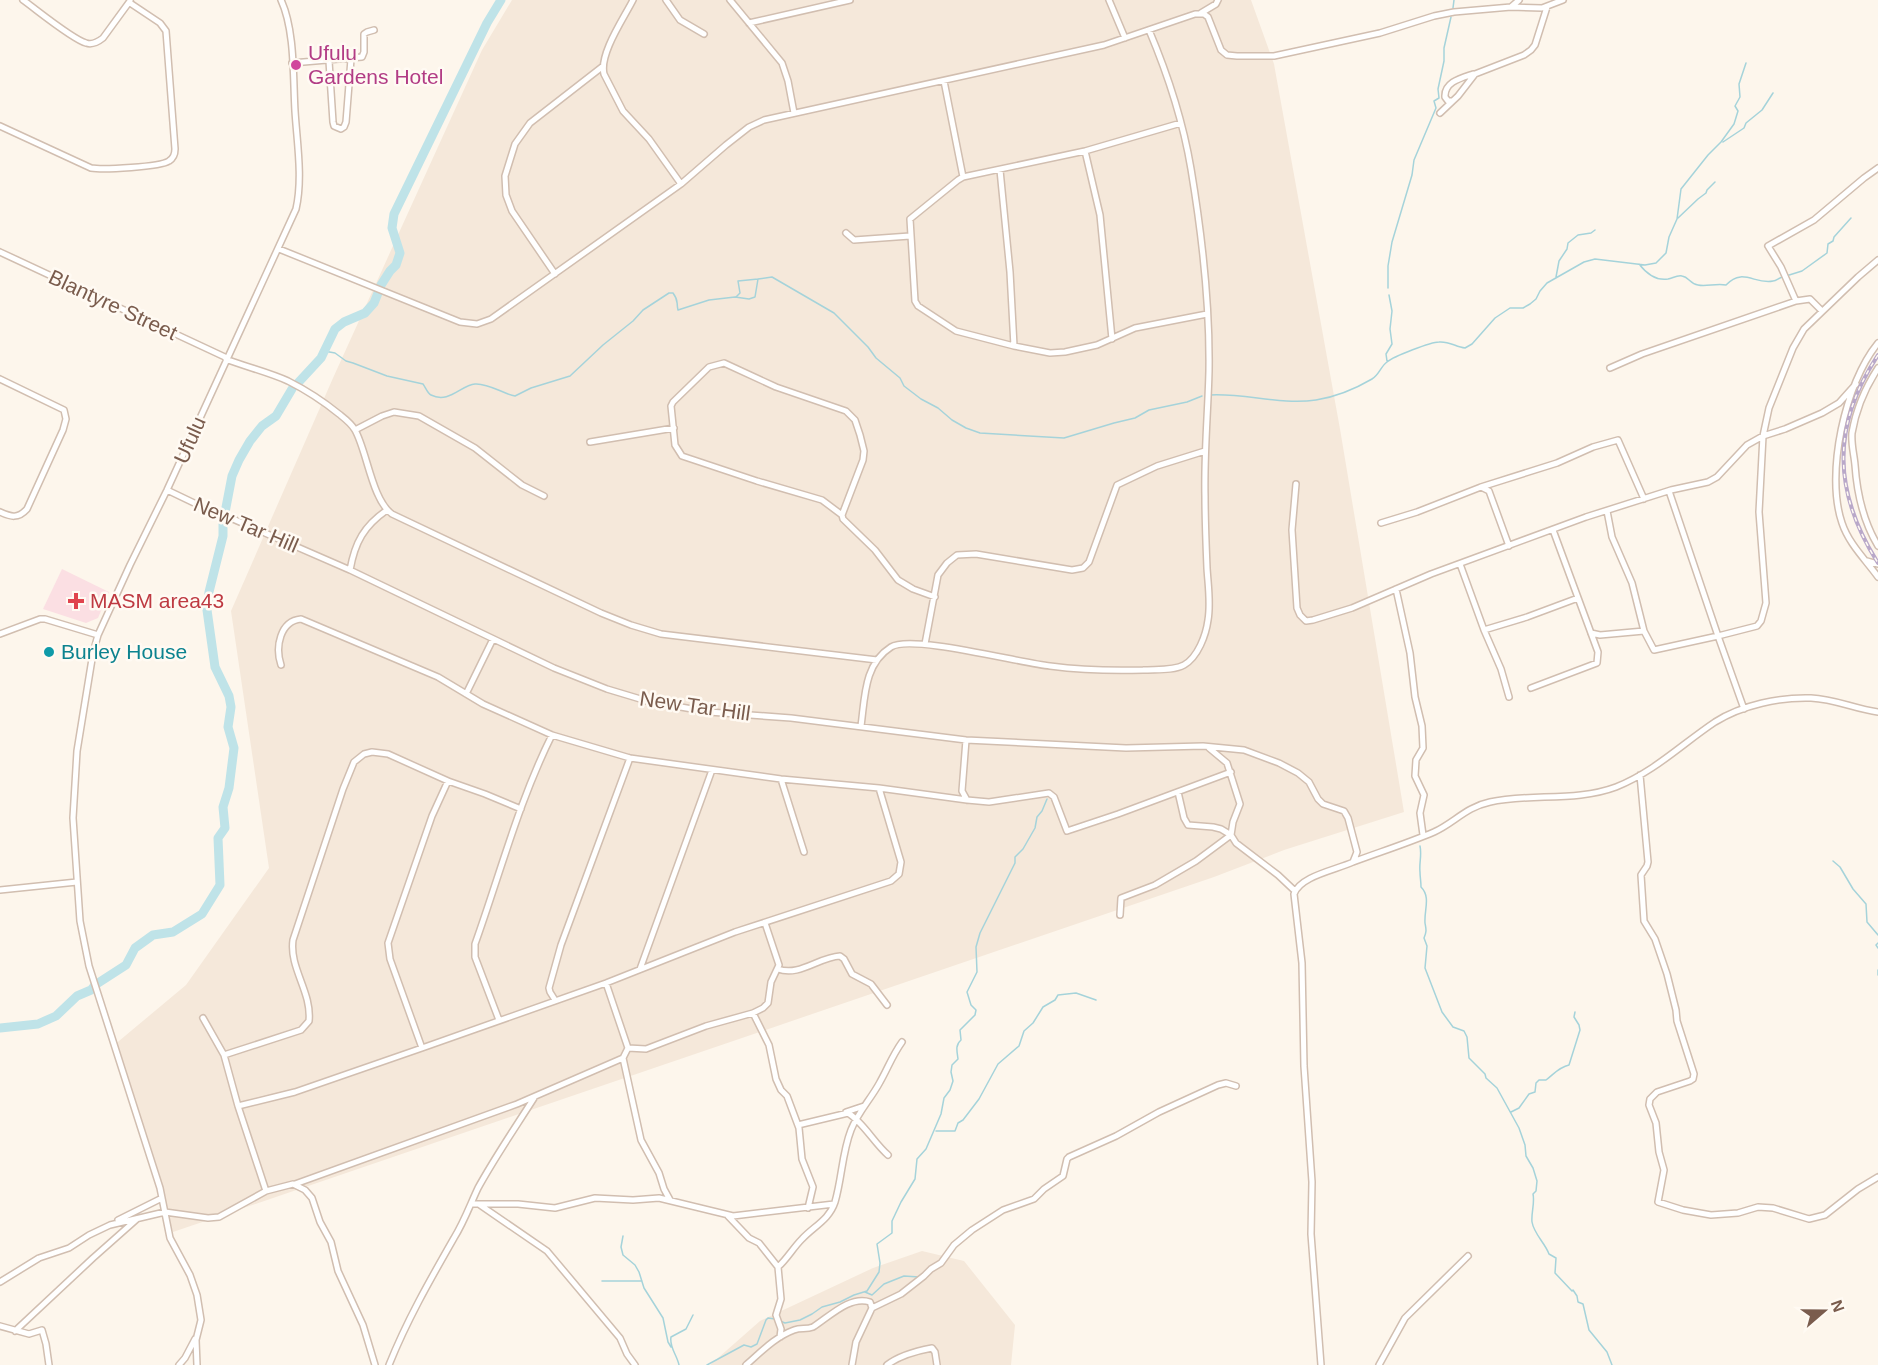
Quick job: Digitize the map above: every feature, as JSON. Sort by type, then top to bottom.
[{"type":"street","points":[[0,126],[91,168],[106,169],[162,164],[170,161],[174,154],[166,32],[160,23],[130,1],[103,38],[89,44],[23,0]]},
{"type":"street","name":"Ufulu","points":[[197,1365],[197,1335],[201,1320],[197,1295],[190,1275],[170,1238],[162,1198],[89,966],[80,921],[76,882],[74,780],[89,670],[98,635],[293,219],[298,202],[298,159],[292,63],[288,19],[281,0]]},
{"type":"street","points":[[555,274],[512,211],[506,195],[505,176],[515,144],[530,123],[602,68],[612,41],[633,0]]},
{"type":"street","points":[[666,0],[680,20],[704,34]]},
{"type":"street","points":[[730,0],[782,63],[794,113]]},
{"type":"street","points":[[749,23],[850,0]]},
{"type":"street","points":[[1110,0],[1125,38]]},
{"type":"street","points":[[279,249],[460,322],[472,324],[488,321],[681,184],[749,127],[764,120],[1104,45],[1200,14],[1216,4],[1218,0]]},
{"type":"street","points":[[1510,6],[1519,0]]},
{"type":"street","points":[[1200,14],[1208,17],[1221,50],[1227,55],[1274,56],[1380,33],[1454,12],[1510,6],[1536,9],[1563,0]]},
{"type":"street","points":[[1452,101],[1445,98],[1447,88],[1456,80],[1531,50],[1535,45],[1547,7]]},
{"type":"street","points":[[292,63],[364,56],[364,34],[374,30]]},
{"type":"street","points":[[861,726],[867,680],[877,660],[896,645],[904,643],[925,644],[1046,666],[1088,670],[1170,669],[1185,664],[1200,645],[1209,618],[1205,451],[1209,371],[1203,250],[1191,167],[1181,123],[1167,72],[1149,30]]},
{"type":"street","points":[[329,61],[333,124],[340,129],[346,122],[351,59]]},
{"type":"street","points":[[602,68],[623,111],[649,139],[681,184]]},
{"type":"street","points":[[1440,113],[1475,74]]},
{"type":"street","points":[[944,81],[963,177]]},
{"type":"street","points":[[1181,123],[1085,151],[963,177],[911,217],[909,222],[915,301],[918,306],[956,331],[1050,353],[1096,345],[1135,328],[1207,314]]},
{"type":"street","points":[[1085,151],[1100,216],[1112,339]]},
{"type":"street","points":[[1796,301],[1781,267],[1768,246],[1814,220],[1878,168]]},
{"type":"street","points":[[1000,170],[1010,272],[1014,346]]},
{"type":"street","points":[[846,233],[854,240],[910,236]]},
{"type":"street","name":"Blantyre Street","points":[[0,252],[226,358],[293,384],[325,403],[348,421],[355,430]]},
{"type":"street","points":[[1607,511],[1612,537],[1632,583],[1644,631],[1654,650],[1757,626],[1761,621],[1766,603],[1759,512],[1763,436],[1769,408],[1793,348],[1804,329],[1878,260]]},
{"type":"street","points":[[1610,368],[1642,354],[1796,301],[1810,299],[1822,310]]},
{"type":"street","points":[[1878,343],[1860,370],[1848,404],[1840,438],[1835,481],[1837,504],[1852,545],[1878,577]]},
{"type":"street","points":[[842,515],[863,460],[864,451],[856,423],[846,411],[797,396],[724,363],[709,367],[673,402],[671,406],[676,450],[682,456],[822,500],[842,515],[843,519],[875,550],[898,580],[913,589],[935,597]]},
{"type":"street","points":[[1878,368],[1860,401],[1852,435],[1855,475],[1861,503],[1868,529],[1878,546]]},
{"type":"street","points":[[0,379],[64,410],[66,419],[66,424],[27,509],[17,517],[10,517],[0,512]]},
{"type":"street","points":[[1296,484],[1292,530],[1297,608],[1306,621],[1352,608],[1431,574],[1607,511],[1669,491],[1708,482],[1717,477],[1747,445],[1763,436],[1822,413],[1839,403],[1856,384]]},
{"type":"street","points":[[544,496],[522,485],[476,447],[419,416],[394,412],[355,430],[374,485],[387,510],[601,613],[646,630],[679,637],[877,660]]},
{"type":"street","points":[[590,442],[674,428]]},
{"type":"street","points":[[1381,523],[1418,512],[1481,487],[1557,463],[1593,447],[1618,440],[1644,499]]},
{"type":"street","points":[[925,644],[939,575],[952,558],[964,553],[1072,570],[1083,568],[1089,562],[1117,485],[1157,466],[1205,451]]},
{"type":"street","points":[[1481,487],[1489,491],[1509,546]]},
{"type":"street","name":"New Tar Hill","points":[[167,490],[215,513],[350,570],[573,676],[647,702],[709,712],[791,718],[966,740],[1126,748],[1207,747],[1244,750],[1268,758],[1298,773],[1309,782],[1323,804],[1344,811],[1357,852],[1353,862]]},
{"type":"street","points":[[1669,491],[1744,709]]},
{"type":"street","points":[[350,570],[364,530],[387,510]]},
{"type":"street","points":[[1532,688],[1597,663],[1598,652],[1553,530]]},
{"type":"street","points":[[1866,560],[1878,564]]},
{"type":"street","points":[[1460,564],[1501,669],[1509,697]]},
{"type":"street","points":[[1396,590],[1410,653],[1415,697],[1422,726],[1423,748],[1416,760],[1415,777],[1424,795],[1420,813],[1424,835]]},
{"type":"street","points":[[1484,630],[1578,598]]},
{"type":"street","points":[[0,634],[45,619],[98,635]]},
{"type":"street","points":[[281,665],[278,650],[281,634],[289,622],[301,619],[438,677],[483,704],[552,735],[630,758],[781,779],[879,788],[989,802],[1049,793],[1054,798],[1067,831],[1231,772]]},
{"type":"street","points":[[1591,633],[1600,635],[1644,631]]},
{"type":"street","points":[[466,694],[493,639]]},
{"type":"street","points":[[1321,1365],[1311,1234],[1312,1182],[1304,1066],[1302,963],[1294,898],[1298,886],[1437,830],[1481,804],[1508,799],[1573,796],[1618,786],[1640,775],[1715,723],[1744,709],[1787,699],[1812,698],[1878,712]]},
{"type":"street","points":[[499,1020],[474,950],[521,809],[552,735]]},
{"type":"street","points":[[966,740],[962,791],[967,800]]},
{"type":"street","points":[[1120,915],[1121,897],[1155,885],[1196,861],[1231,835],[1240,804],[1231,772],[1224,759],[1207,747]]},
{"type":"street","points":[[224,1055],[301,1030],[309,1021],[307,1000],[292,955],[293,939],[339,799],[354,762],[360,756],[369,752],[388,754],[447,781],[521,809]]},
{"type":"street","points":[[555,1000],[549,988],[561,945],[630,758]]},
{"type":"street","points":[[640,969],[712,770]]},
{"type":"street","points":[[1640,775],[1648,862],[1641,875],[1644,921],[1655,939],[1667,974],[1677,1021],[1694,1074],[1690,1081],[1657,1092],[1650,1099],[1649,1105],[1656,1123],[1659,1152],[1664,1170],[1658,1202],[1683,1210],[1711,1215],[1738,1213],[1758,1207],[1773,1208],[1809,1219],[1825,1215],[1851,1194],[1878,1177]]},
{"type":"street","points":[[781,779],[804,852]]},
{"type":"street","points":[[422,1048],[390,959],[388,943],[432,816],[447,781]]},
{"type":"street","points":[[238,1106],[295,1092],[606,983],[735,932],[891,880],[898,874],[901,862],[879,788]]},
{"type":"street","points":[[1178,792],[1188,825],[1217,827],[1231,835],[1236,843],[1295,891]]},
{"type":"street","points":[[0,890],[76,882]]},
{"type":"street","points":[[628,1048],[646,1049],[706,1026],[763,1008],[768,1003],[771,982],[778,969],[778,962],[765,923]]},
{"type":"street","points":[[778,969],[785,971],[805,968],[840,956],[852,974],[871,984],[886,1005]]},
{"type":"street","points":[[606,983],[628,1048],[623,1058],[641,1140],[659,1173],[670,1200]]},
{"type":"street","points":[[753,1013],[769,1045],[776,1079],[787,1096],[798,1125],[802,1159],[813,1186],[808,1208]]},
{"type":"street","points":[[203,1018],[224,1055],[266,1191]]},
{"type":"street","points":[[777,1267],[784,1262],[802,1239],[822,1222],[834,1204],[846,1147],[856,1120],[902,1042]]},
{"type":"street","points":[[105,1227],[165,1212],[208,1218],[219,1216],[266,1191],[293,1184],[535,1097],[623,1058]]},
{"type":"street","points":[[852,1365],[856,1342],[872,1308],[901,1294],[941,1263],[963,1237],[1003,1210],[1034,1199],[1063,1176],[1066,1159],[1210,1089],[1226,1083],[1236,1086]]},
{"type":"street","points":[[389,1365],[423,1292],[455,1237],[493,1162],[535,1097]]},
{"type":"street","points":[[798,1125],[864,1106]]},
{"type":"street","points":[[843,1113],[851,1115],[888,1155]]},
{"type":"street","points":[[293,1184],[305,1190],[312,1198],[320,1222],[331,1242],[338,1271],[363,1325],[375,1365]]},
{"type":"street","points":[[0,1282],[39,1258],[69,1248],[89,1235],[162,1198]]},
{"type":"street","points":[[471,1204],[518,1204],[555,1208],[595,1198],[626,1200],[659,1198],[728,1216],[834,1204]]},
{"type":"street","points":[[479,1204],[547,1251],[620,1338],[635,1365]]},
{"type":"street","points":[[728,1216],[749,1238],[759,1243],[777,1267],[781,1299],[776,1315],[781,1329],[780,1337]]},
{"type":"street","points":[[15,1331],[139,1218]]},
{"type":"street","points":[[1379,1365],[1405,1318],[1468,1256]]},
{"type":"street","points":[[746,1365],[768,1344],[798,1329],[809,1329],[841,1308],[862,1300],[870,1302],[872,1308]]},
{"type":"street","points":[[0,1326],[28,1334],[42,1330],[48,1365]]},
{"type":"street","points":[[179,1365],[197,1335]]},
{"type":"street","points":[[886,1365],[894,1359],[932,1348],[937,1365]]},
{"type":"shaded area","points":[[512,0],[1251,0],[1274,64],[1340,429],[1404,812],[1284,850],[1214,877],[173,1232],[113,1046],[186,985],[269,868],[231,611],[333,378],[482,50]]},
{"type":"shaded area","name":"MASM area43","points":[[62,569],[109,592],[98,618],[86,623],[43,609]]},
{"type":"shaded area","points":[[922,1251],[964,1261],[1015,1325],[1011,1365],[710,1365],[760,1321],[873,1268]]},
{"type":"waterway","points":[[381,285],[396,265],[400,253],[392,228],[394,214],[487,23],[501,0]]},
{"type":"waterway","points":[[1453,8],[1454,0]]},
{"type":"waterway","points":[[1388,288],[1388,266],[1392,242],[1412,175],[1414,160],[1436,108],[1434,101],[1439,98],[1438,89],[1444,61],[1444,48],[1451,17]]},
{"type":"waterway","points":[[1210,395],[1289,401],[1330,397],[1365,383],[1391,359],[1404,353],[1443,342],[1465,348],[1472,344],[1495,318],[1510,308],[1523,308],[1530,304],[1547,283],[1584,262],[1595,259],[1645,265],[1656,263],[1666,253],[1669,237],[1677,219],[1681,189],[1734,124],[1738,111],[1735,106],[1740,97],[1739,84],[1746,63]]},
{"type":"waterway","points":[[1723,142],[1744,128],[1746,123],[1762,110],[1773,93]]},
{"type":"waterway","points":[[1678,218],[1715,182]]},
{"type":"waterway","points":[[1786,276],[1802,271],[1827,253],[1828,244],[1851,218]]},
{"type":"waterway","points":[[1556,277],[1559,261],[1568,243],[1578,235],[1595,230]]},
{"type":"waterway","points":[[1639,264],[1655,278],[1668,279],[1682,276],[1701,285],[1726,285],[1738,277],[1767,282],[1782,277]]},
{"type":"waterway","points":[[324,351],[335,353],[346,361],[387,376],[423,384],[430,394],[437,397],[449,396],[475,384],[485,385],[515,396],[531,388],[570,376],[643,310],[669,293],[673,293],[676,298],[678,310],[709,300],[735,297],[749,299],[755,297],[758,279],[772,277],[834,313],[876,358],[900,378],[904,386],[952,420],[980,433],[1064,438],[1135,418],[1149,410],[1187,402],[1202,396]]},
{"type":"waterway","points":[[736,297],[740,293],[738,281],[758,279]]},
{"type":"waterway","points":[[296,385],[321,358],[335,329],[344,322],[365,313],[374,303],[378,293]]},
{"type":"waterway","points":[[1387,361],[1386,354],[1392,344],[1390,329],[1392,311],[1389,295]]},
{"type":"waterway","points":[[0,1028],[38,1024],[56,1016],[77,996],[91,990],[126,965],[135,948],[153,935],[173,932],[202,914],[220,885],[218,838],[225,828],[223,807],[229,788],[234,748],[228,727],[231,707],[229,696],[215,667],[207,610],[209,592],[223,536],[223,523],[232,476],[250,441],[262,426],[276,416],[292,389]]},
{"type":"waterway","points":[[780,1321],[785,1323],[800,1320],[822,1307],[867,1291],[879,1272],[877,1244],[892,1233],[892,1221],[915,1179],[917,1159],[926,1149],[941,1114],[944,1098],[950,1090],[953,1081],[952,1065],[958,1059],[960,1030],[975,1015],[976,1010],[971,1005],[967,992],[977,972],[976,947],[980,933],[1015,863],[1015,857],[1023,849],[1035,828],[1037,817],[1047,799]]},
{"type":"waterway","points":[[1420,846],[1421,887],[1426,895],[1425,968],[1442,1012],[1453,1027],[1464,1031],[1467,1037],[1469,1058],[1497,1088],[1519,1128],[1526,1156],[1537,1181],[1536,1191],[1533,1194],[1533,1226],[1549,1254],[1556,1258],[1555,1273],[1573,1290],[1578,1302],[1583,1304],[1589,1330],[1607,1352],[1612,1365]]},
{"type":"waterway","points":[[1833,861],[1840,867],[1853,889],[1866,904],[1867,922],[1878,935]]},
{"type":"waterway","points":[[1878,943],[1876,945],[1878,948]]},
{"type":"waterway","points":[[1878,970],[1878,975]]},
{"type":"waterway","points":[[936,1131],[955,1131],[958,1123],[979,1099],[998,1064],[1019,1046],[1024,1031],[1033,1023],[1043,1007],[1055,1000],[1058,995],[1076,993],[1096,1000]]},
{"type":"waterway","points":[[1511,1112],[1519,1108],[1529,1094],[1535,1092],[1536,1083],[1539,1080],[1546,1080],[1559,1069],[1569,1065],[1580,1030],[1574,1017],[1575,1012]]},
{"type":"waterway","points":[[623,1236],[621,1247],[623,1255],[635,1265],[639,1272],[644,1288],[663,1318],[671,1347]]},
{"type":"waterway","points":[[865,1292],[872,1295],[884,1284],[904,1276],[919,1277]]},
{"type":"waterway","points":[[602,1281],[642,1281]]},
{"type":"waterway","points":[[679,1365],[671,1344],[671,1337],[686,1329],[693,1315]]},
{"type":"waterway","points":[[707,1365],[744,1345],[751,1347],[757,1344],[766,1320],[775,1319]]},
{"type":"railway","points":[[1878,355],[1852,407],[1845,433],[1844,459],[1846,485],[1852,511],[1878,563]]},
{"type":"place","name":"Ufulu Gardens Hotel","points":[[296,65]]},
{"type":"place","name":"MASM area43","points":[[76,601]]},
{"type":"place","name":"Burley House","points":[[49,652]]}]
